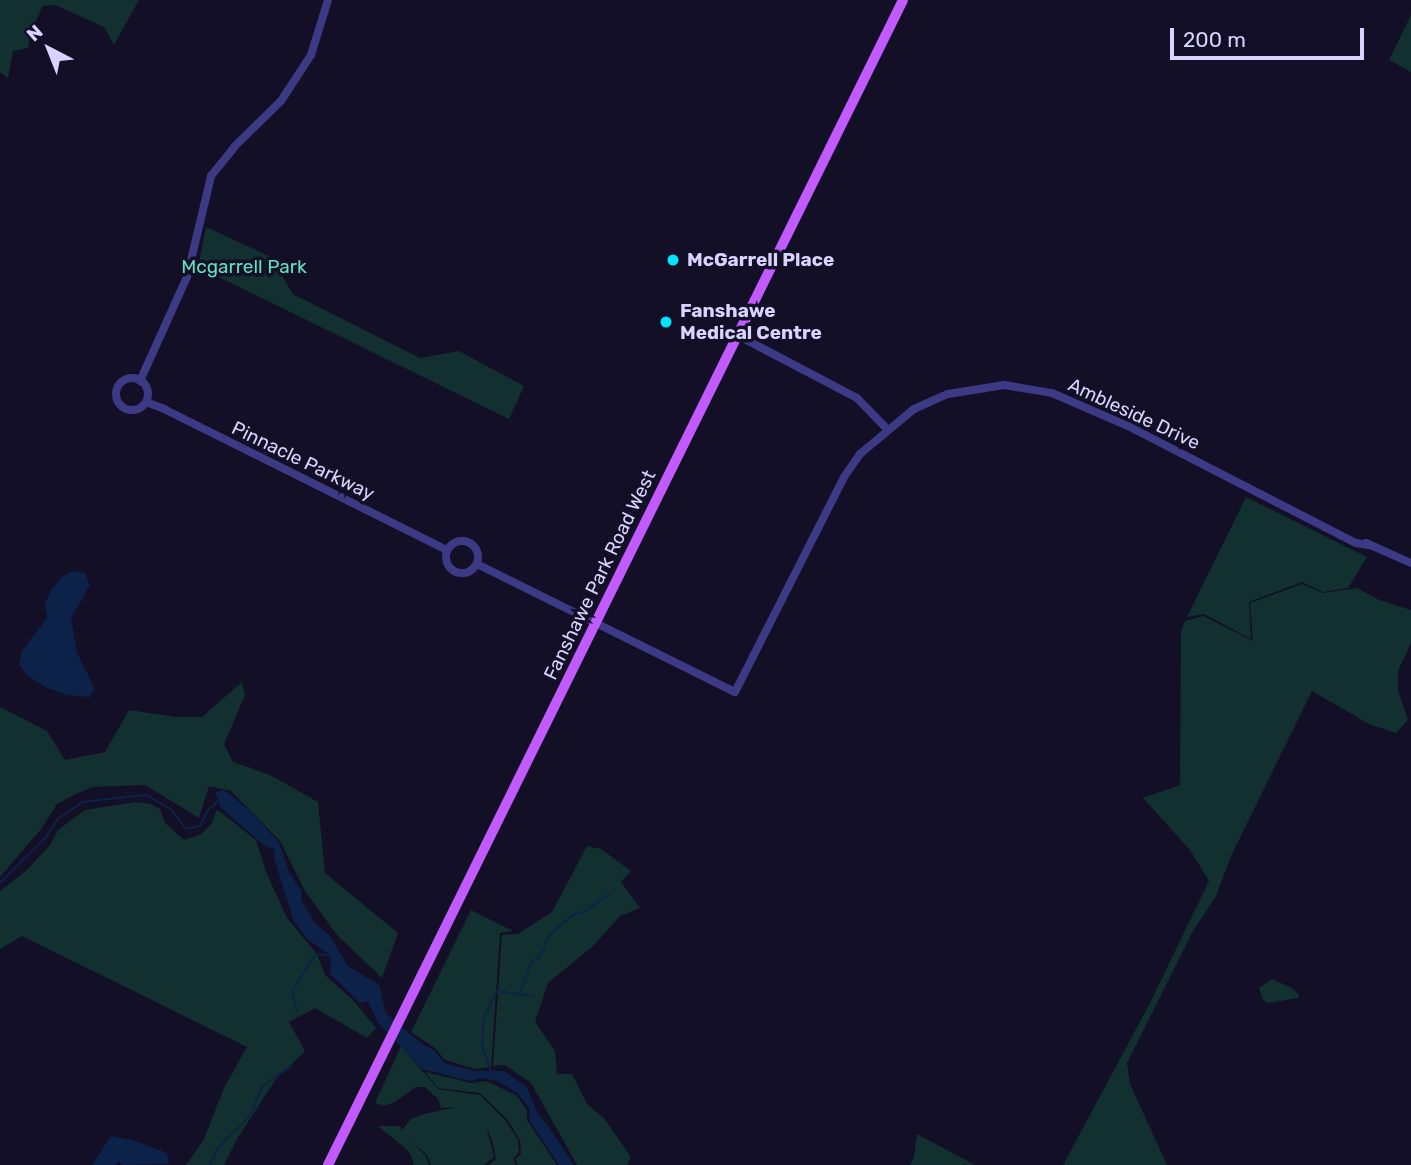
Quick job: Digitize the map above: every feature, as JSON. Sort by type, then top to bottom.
[{"type":"main road","name":"Fanshawe Park Road West","points":[[328,1165],[902,0]]},
{"type":"street","points":[[140,381],[187,278],[211,176],[235,146],[281,101],[311,55],[328,0]]},
{"type":"street","points":[[737,335],[857,398],[887,429]]},
{"type":"street","points":[[125,380],[140,381],[147,388],[146,402],[139,409],[130,410],[121,406],[116,397],[118,387],[125,380]]},
{"type":"street","name":"Ambleside Drive","points":[[595,623],[735,692],[847,472],[860,454],[914,409],[948,394],[1004,385],[1052,393],[1135,429],[1266,493],[1265,498],[1356,543],[1369,545],[1411,563]]},
{"type":"street","name":"Pinnacle Parkway","points":[[146,402],[447,550]]},
{"type":"street","points":[[468,541],[478,552],[477,564],[467,572],[455,572],[446,562],[447,550],[455,542],[468,541]]},
{"type":"street","points":[[477,564],[595,623]]},
{"type":"green space","points":[[0,0],[139,0],[114,45],[104,27],[55,5],[43,6],[31,30],[28,48],[13,51],[8,78],[0,72]]},
{"type":"green space","points":[[1411,15],[1411,72],[1389,60]]},
{"type":"green space","name":"Mcgarrell Park","points":[[206,227],[271,257],[293,294],[420,358],[459,351],[524,386],[509,419],[198,267]]},
{"type":"green space","points":[[1246,497],[1367,557],[1348,588],[1323,592],[1302,582],[1249,602],[1251,639],[1204,614],[1187,617]]},
{"type":"green space","points":[[1302,584],[1323,593],[1357,588],[1379,600],[1411,610],[1411,643],[1398,671],[1398,690],[1408,720],[1396,733],[1369,724],[1312,691],[1232,854],[1216,896],[1193,931],[1127,1063],[1130,1084],[1167,1165],[1063,1165],[1149,1005],[1209,881],[1190,850],[1143,798],[1180,785],[1181,631],[1185,621],[1203,616],[1253,641],[1250,603]]},
{"type":"green space","points":[[242,682],[245,695],[224,744],[233,762],[270,775],[318,802],[325,873],[398,933],[382,978],[337,935],[305,891],[280,841],[231,791],[209,786],[199,818],[145,785],[93,787],[57,804],[41,829],[0,877],[0,707],[47,731],[65,760],[105,752],[129,710],[176,717],[202,717]]},
{"type":"green space","points":[[135,802],[151,804],[160,809],[165,823],[184,840],[200,835],[212,823],[216,811],[219,811],[256,840],[266,872],[287,918],[317,954],[325,975],[352,999],[376,1028],[367,1038],[315,1008],[289,1022],[305,1051],[276,1079],[237,1139],[224,1165],[186,1165],[204,1139],[224,1088],[247,1047],[22,936],[0,949],[0,891],[27,870],[50,845],[58,830],[85,810]]},
{"type":"green space","points":[[587,846],[601,849],[631,871],[621,882],[640,908],[620,916],[593,946],[548,983],[535,1022],[555,1051],[557,1074],[572,1074],[587,1104],[604,1118],[631,1157],[627,1165],[577,1165],[531,1083],[505,1065],[493,1066],[502,935],[518,934],[552,912]]},
{"type":"green space","points":[[471,910],[513,931],[500,933],[491,1067],[475,1069],[445,1060],[435,1048],[411,1032]]},
{"type":"green space","points":[[1272,979],[1292,988],[1299,995],[1298,998],[1268,1003],[1263,1000],[1259,988]]},
{"type":"green space","points":[[401,1046],[438,1089],[480,1095],[506,1121],[518,1140],[519,1152],[513,1159],[516,1165],[488,1165],[496,1159],[486,1126],[494,1157],[484,1165],[431,1165],[427,1155],[405,1135],[425,1155],[429,1165],[414,1165],[405,1148],[378,1126],[400,1126],[402,1130],[411,1119],[456,1107],[441,1108],[438,1099],[425,1087],[416,1087],[395,1102],[384,1106],[375,1103]]},
{"type":"green space","points":[[425,1072],[471,1083],[486,1081],[516,1095],[527,1110],[527,1120],[557,1165],[518,1165],[515,1159],[521,1154],[520,1140],[507,1119],[480,1093],[438,1088]]},
{"type":"green space","points":[[917,1134],[975,1165],[910,1165],[914,1157]]},
{"type":"water","points":[[73,571],[85,573],[90,585],[71,618],[77,653],[95,689],[89,697],[67,695],[47,688],[27,675],[19,664],[22,651],[47,618],[45,604],[51,590],[62,577]]},
{"type":"water","points":[[224,790],[248,809],[279,842],[289,872],[302,892],[301,900],[315,923],[330,936],[348,966],[379,985],[386,1013],[422,1044],[434,1050],[444,1063],[474,1071],[504,1071],[527,1087],[538,1115],[574,1165],[559,1165],[530,1121],[529,1108],[517,1093],[498,1081],[482,1078],[470,1081],[422,1069],[379,1024],[368,1001],[360,1003],[330,974],[331,956],[306,938],[293,919],[275,861],[274,849],[264,845],[221,808],[215,792]]},
{"type":"water","points":[[111,1136],[136,1141],[167,1153],[169,1164],[122,1165],[119,1161],[116,1165],[92,1165]]},
{"type":"waterway","points":[[0,883],[45,838],[58,819],[82,802],[146,795],[172,810],[186,829],[200,826],[208,810],[218,801]]},
{"type":"waterway","points":[[520,993],[531,962],[538,959],[550,934],[574,914],[584,912],[609,894]]},
{"type":"waterway","points":[[297,1011],[292,992],[310,962],[317,954],[331,956]]},
{"type":"waterway","points":[[491,1071],[482,1046],[484,1017],[497,991],[534,996]]},
{"type":"waterway","points":[[210,1165],[217,1149],[250,1116],[262,1086],[292,1066]]},
{"type":"place","name":"McGarrell Place","points":[[673,260]]},
{"type":"place","name":"Fanshawe Medical Centre","points":[[666,322]]}]
